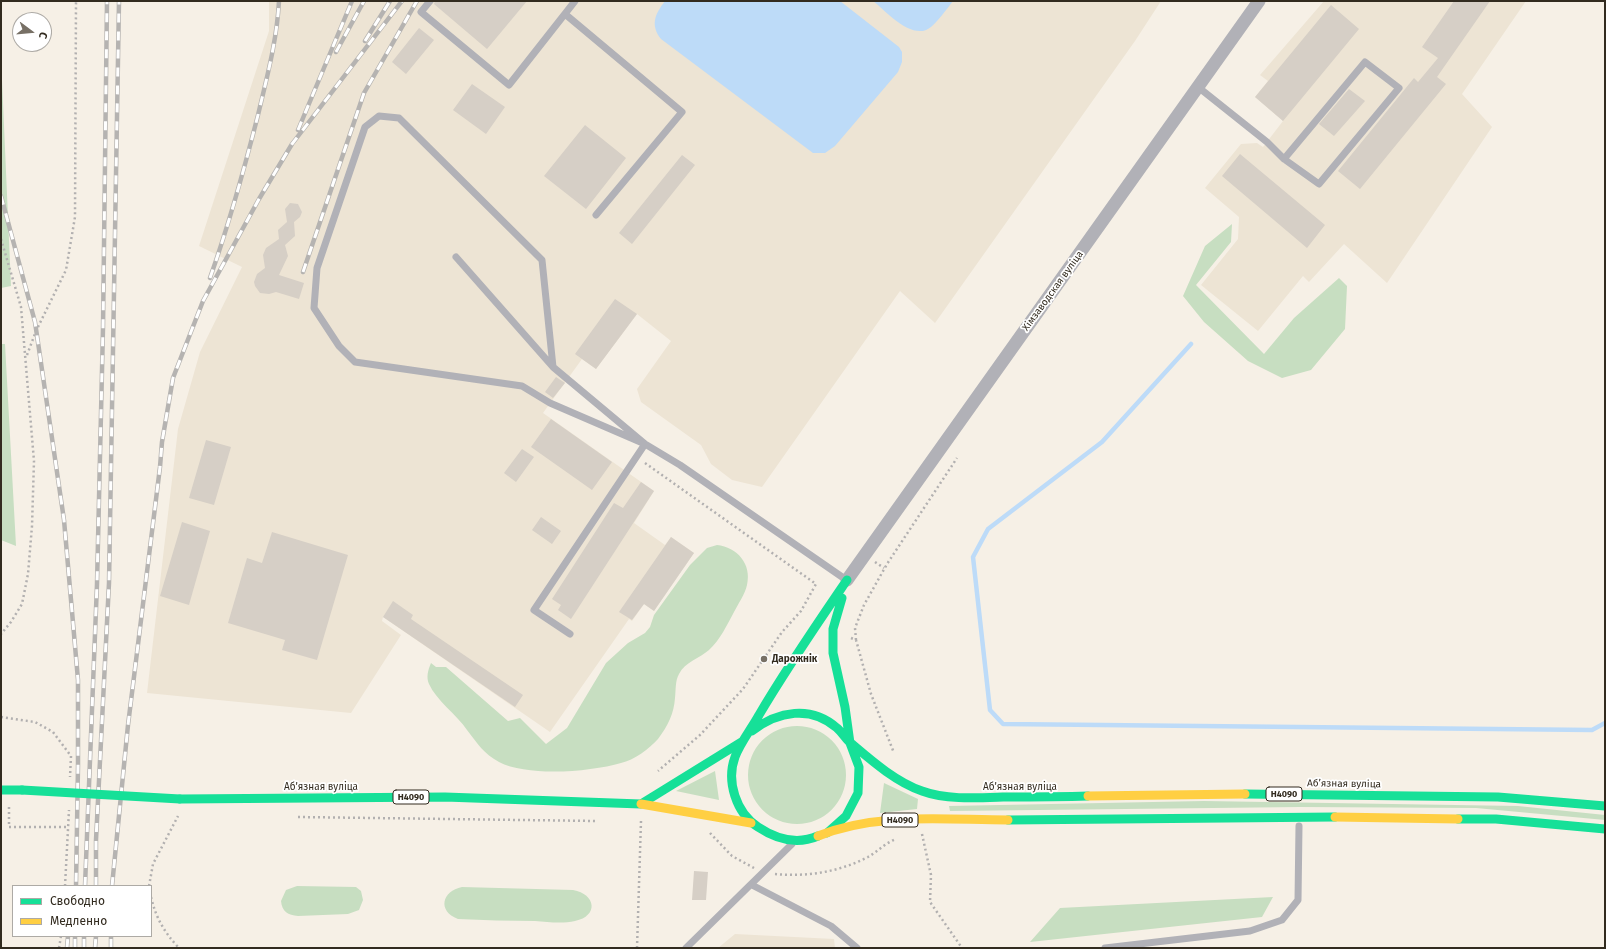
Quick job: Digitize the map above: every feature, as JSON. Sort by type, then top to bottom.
[{"type":"main road","points":[[750,733],[785,671],[847,580]]},
{"type":"main road","points":[[847,580],[833,628],[832,653],[845,707],[850,743]]},
{"type":"main road","name":"Н4090","points":[[751,823],[738,804],[734,792],[732,775],[735,757],[743,741],[750,733],[765,721],[783,714],[802,713],[821,718],[837,728],[850,743],[859,767],[858,793],[846,816],[826,833]]},
{"type":"main road","name":"Н4090","points":[[641,804],[743,741]]},
{"type":"main road","name":"Абʼязная вуліца","points":[[850,743],[894,776],[922,791],[963,798],[1256,794],[1498,797],[1605,806]]},
{"type":"main road","name":"Абʼязная вуліца","points":[[1,790],[180,799],[445,797],[641,804]]},
{"type":"main road","name":"Н4090","points":[[641,804],[751,823],[771,836],[795,841],[811,839],[826,833],[870,823],[920,818],[974,820],[1304,817],[1496,819],[1605,829]]},
{"type":"street","name":"Хімзаводская вуліца","points":[[847,580],[1259,1]]},
{"type":"lane","points":[[430,1],[421,12],[509,85],[575,1]]},
{"type":"lane","points":[[564,14],[682,112],[596,215]]},
{"type":"lane","points":[[1198,87],[1267,142],[1284,159],[1319,184],[1399,88],[1365,62],[1284,159]]},
{"type":"lane","points":[[553,367],[542,260],[399,118],[379,116],[365,127],[317,268],[314,308],[339,346],[355,362],[522,386],[550,403],[645,444],[680,465],[847,580]]},
{"type":"lane","points":[[456,257],[553,367],[645,444]]},
{"type":"lane","points":[[570,634],[534,610],[645,444]]},
{"type":"lane","points":[[1105,948],[1250,931],[1282,920],[1298,900],[1299,826]]},
{"type":"lane","points":[[686,948],[752,885],[795,841]]},
{"type":"lane","points":[[752,885],[831,926],[857,948]]},
{"type":"path","points":[[26,356],[36,331],[66,270],[75,217],[76,1]]},
{"type":"path","points":[[1,239],[21,307],[34,460],[32,526],[28,574],[22,604],[11,622],[1,634]]},
{"type":"path","points":[[636,457],[816,584],[801,611],[782,632],[742,689],[700,735],[653,776]]},
{"type":"path","points":[[896,756],[872,694],[856,640],[855,628],[864,605],[884,568],[957,458]]},
{"type":"path","points":[[801,611],[819,621]]},
{"type":"path","points":[[833,628],[856,640]]},
{"type":"path","points":[[9,804],[8,827],[68,828]]},
{"type":"path","points":[[149,885],[153,864],[180,812]]},
{"type":"path","points":[[294,817],[604,821]]},
{"type":"path","points":[[634,821],[648,822]]},
{"type":"path","points":[[638,948],[641,821]]},
{"type":"path","points":[[707,830],[732,856],[763,873],[791,876],[821,874],[868,857],[894,839],[901,838]]},
{"type":"path","points":[[915,834],[922,833],[931,875],[930,902],[962,948]]},
{"type":"path","points":[[152,901],[156,916],[170,939],[179,948]]},
{"type":"path","points":[[59,948],[61,937]]},
{"type":"shaded area","points":[[269,1],[1161,1],[1135,41],[935,323],[900,291],[762,487],[732,480],[711,464],[701,445],[641,402],[637,389],[671,341],[637,314],[596,369],[582,359],[543,413],[654,491],[634,523],[665,545],[671,537],[694,553],[654,611],[644,604],[632,621],[629,619],[550,732],[383,617],[382,621],[401,635],[351,713],[147,693],[178,429],[200,352],[242,267],[199,246],[269,31]]},
{"type":"shaded area","points":[[1324,1],[1526,1],[1462,94],[1492,127],[1387,283],[1344,244],[1309,282],[1303,276],[1258,331],[1201,285],[1238,239],[1239,217],[1205,188],[1241,144],[1257,143],[1263,147],[1283,121],[1255,97],[1268,81],[1260,75]]},
{"type":"shaded area","points":[[735,934],[834,939],[835,948],[718,948]]},
{"type":"green space","points":[[1,57],[11,286],[1,288]]},
{"type":"green space","points":[[1232,224],[1231,242],[1196,285],[1264,354],[1294,318],[1339,278],[1347,286],[1345,329],[1311,370],[1282,378],[1248,361],[1204,322],[1183,296],[1205,246]]},
{"type":"green space","points":[[1,344],[5,344],[16,546],[1,540]]},
{"type":"green space","points":[[717,545],[724,546],[737,553],[745,564],[748,577],[745,592],[717,642],[705,653],[685,666],[679,674],[676,683],[672,714],[662,734],[650,747],[631,759],[608,766],[576,771],[542,771],[511,767],[499,762],[485,752],[463,724],[436,696],[429,684],[428,674],[431,663],[436,667],[446,667],[508,721],[520,718],[546,744],[567,728],[606,663],[628,643],[645,633],[650,627],[654,615],[690,565],[707,548]]},
{"type":"green space","points":[[797,726],[816,730],[832,740],[842,756],[846,775],[842,794],[832,810],[816,820],[797,824],[778,820],[762,810],[752,794],[748,775],[752,756],[762,740],[778,730]]},
{"type":"green space","points":[[715,771],[719,800],[676,791]]},
{"type":"green space","points":[[884,783],[918,799],[917,809],[880,813]]},
{"type":"green space","points":[[1204,801],[1518,806],[1605,815],[1605,820],[1476,808],[1300,807],[950,811],[949,806]]},
{"type":"green space","points":[[297,886],[356,887],[361,891],[363,900],[359,910],[348,914],[294,916],[288,914],[284,910],[281,901],[286,890]]},
{"type":"green space","points":[[462,887],[573,890],[581,892],[590,900],[592,905],[588,915],[575,921],[555,922],[458,919],[447,911],[445,902],[446,897],[450,893],[455,889]]},
{"type":"green space","points":[[1273,897],[1262,917],[1030,942],[1060,908]]},
{"type":"water","points":[[665,1],[840,1],[899,47],[902,52],[902,62],[898,72],[835,146],[825,153],[813,153],[661,39],[656,29],[655,20],[656,15]]},
{"type":"water","points":[[873,1],[953,1],[931,27],[924,31],[916,31],[900,24]]},
{"type":"building","points":[[435,1],[527,1],[487,49],[434,4]]},
{"type":"building","points":[[1454,1],[1490,1],[1437,77],[1446,84],[1360,189],[1338,171],[1414,78],[1418,82],[1438,58],[1422,47]]},
{"type":"building","points":[[1331,5],[1359,29],[1283,121],[1255,97]]},
{"type":"building","points":[[419,28],[434,40],[406,74],[392,62]]},
{"type":"building","points":[[472,84],[505,107],[486,134],[453,110]]},
{"type":"building","points":[[1349,89],[1365,101],[1334,136],[1319,124]]},
{"type":"building","points":[[585,125],[626,158],[586,209],[544,176]]},
{"type":"building","points":[[1240,154],[1325,225],[1307,248],[1222,176]]},
{"type":"building","points":[[682,155],[695,165],[632,244],[619,233]]},
{"type":"building","points":[[290,203],[298,204],[302,212],[300,217],[294,222],[295,236],[285,245],[288,256],[279,275],[304,283],[299,299],[276,292],[269,294],[260,293],[254,282],[257,274],[265,268],[263,255],[266,248],[279,239],[278,230],[287,222],[285,209]]},
{"type":"building","points":[[615,299],[637,314],[596,369],[575,354]]},
{"type":"building","points":[[556,377],[565,383],[553,398],[545,392]]},
{"type":"building","points":[[551,419],[612,462],[592,490],[531,447]]},
{"type":"building","points":[[206,440],[231,447],[214,505],[189,498]]},
{"type":"building","points":[[522,449],[534,457],[516,482],[504,473]]},
{"type":"building","points":[[641,482],[654,491],[571,619],[558,610],[561,605],[552,599],[614,503],[623,508]]},
{"type":"building","points":[[541,517],[561,531],[552,544],[532,530]]},
{"type":"building","points":[[182,522],[210,531],[189,605],[160,596]]},
{"type":"building","points":[[272,532],[348,555],[317,660],[282,650],[285,640],[228,623],[247,558],[262,563]]},
{"type":"building","points":[[671,537],[694,553],[654,611],[644,604],[632,620],[619,612]]},
{"type":"building","points":[[393,601],[413,615],[411,619],[523,695],[515,707],[383,617]]},
{"type":"building","points":[[694,871],[708,872],[706,900],[692,900]]},
{"type":"waterway","points":[[1191,344],[1102,442],[988,529],[973,557],[990,710],[1003,724],[1592,730],[1605,723]]},
{"type":"railway","points":[[85,885],[97,584],[103,328],[107,1]]},
{"type":"railway","points":[[96,885],[96,840],[109,583],[119,1]]},
{"type":"railway","points":[[210,278],[236,197],[258,115],[274,44],[279,1]]},
{"type":"railway","points":[[298,130],[352,1]]},
{"type":"railway","points":[[336,52],[364,1]]},
{"type":"railway","points":[[365,41],[390,1]]},
{"type":"railway","points":[[112,885],[128,725],[162,442],[173,378],[203,301],[259,199],[292,144],[402,1]]},
{"type":"railway","points":[[303,272],[364,93],[417,1]]},
{"type":"railway","points":[[1,196],[35,322],[64,520],[78,680],[76,885]]},
{"type":"railway","points":[[67,948],[68,937]]},
{"type":"railway","points":[[75,937],[75,948]]},
{"type":"railway","points":[[84,937],[84,948]]},
{"type":"railway","points":[[95,948],[96,937]]},
{"type":"railway","points":[[111,937],[111,948]]},
{"type":"traffic: fast","points":[[818,836],[802,840],[787,839],[772,835],[750,821],[744,814],[735,796],[732,776],[733,766],[740,746],[769,698],[847,580]]},
{"type":"traffic: fast","points":[[827,833],[846,816],[858,793],[859,767],[850,743],[845,707],[833,653],[833,629],[842,598]]},
{"type":"traffic: fast","points":[[752,731],[762,724],[783,715],[794,713],[816,716],[837,728],[850,742],[894,777],[912,787],[941,796],[972,798],[1088,796]]},
{"type":"traffic: fast","points":[[641,804],[743,741]]},
{"type":"traffic: fast","points":[[1,790],[22,790]]},
{"type":"traffic: fast","points":[[22,790],[180,799]]},
{"type":"traffic: fast","points":[[1245,794],[1498,797],[1605,806]]},
{"type":"traffic: fast","points":[[180,799],[445,797],[641,804]]},
{"type":"traffic: fast","points":[[1008,820],[1335,817]]},
{"type":"traffic: fast","points":[[1458,819],[1496,819],[1605,829]]},
{"type":"traffic: slow","points":[[1088,796],[1245,794]]},
{"type":"traffic: slow","points":[[641,804],[751,823]]},
{"type":"traffic: slow","points":[[1335,817],[1458,819]]},
{"type":"traffic: slow","points":[[818,836],[841,828],[888,820],[1008,820]]},
{"type":"place","name":"Дарожнік","points":[[764,659]]}]
